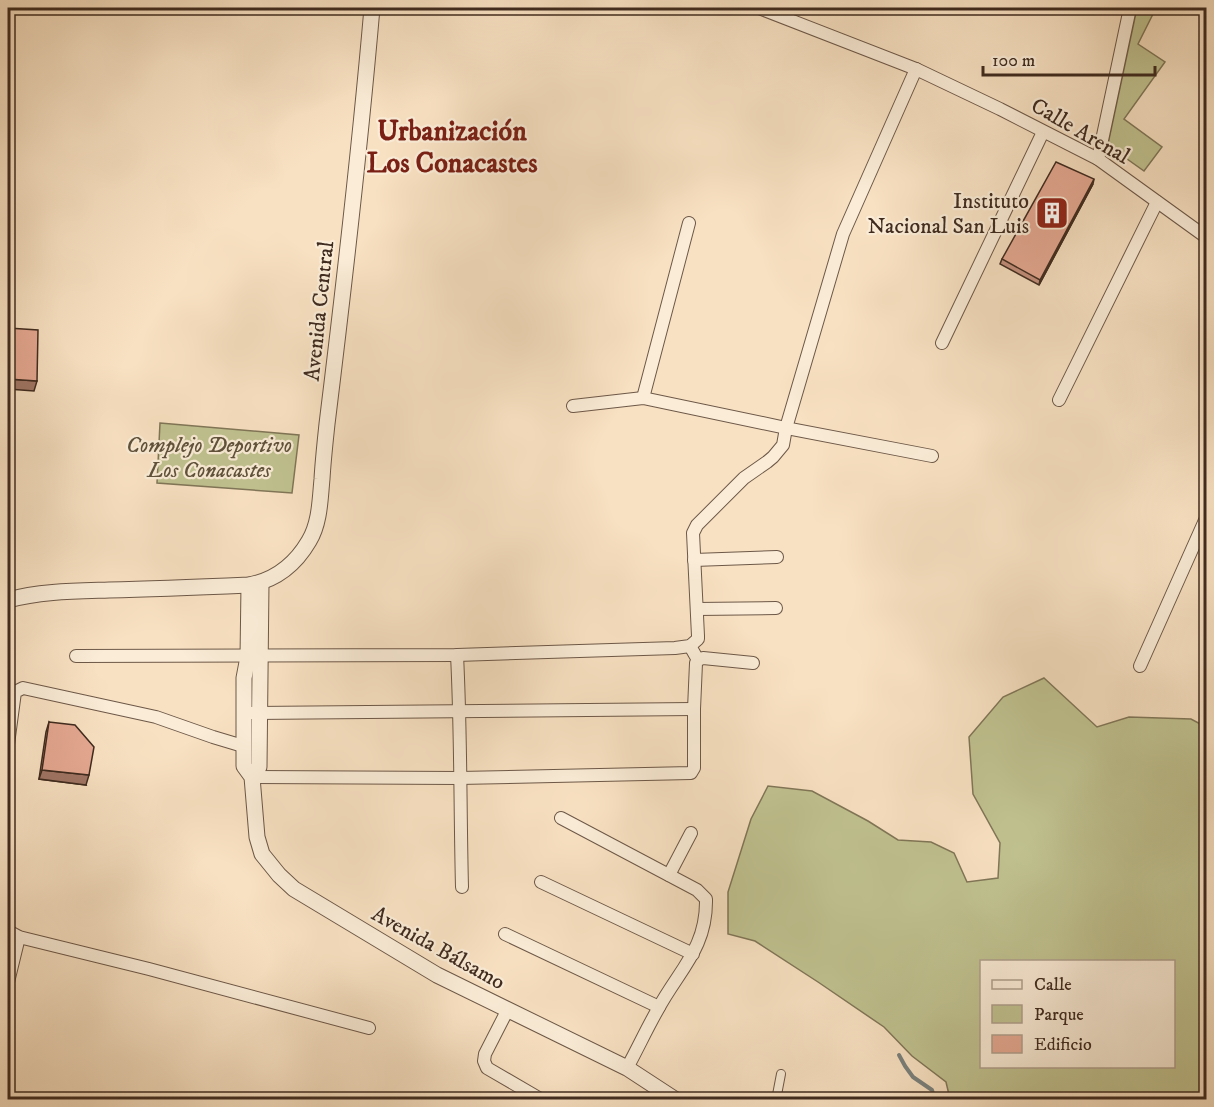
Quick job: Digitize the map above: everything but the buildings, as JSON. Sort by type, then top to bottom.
[{"type":"street","name":"Avenida Central","points":[[255,584],[272,579],[295,560],[310,540],[319,514],[372,8]]},
{"type":"street","name":"Calle Arenal","points":[[759,8],[916,69],[1000,108],[1098,159],[1206,237]]},
{"type":"street","points":[[1098,159],[1130,8]]},
{"type":"street","points":[[76,656],[457,655],[690,646],[698,639],[693,533],[697,525],[744,478],[767,462],[783,445],[843,234],[916,69]]},
{"type":"street","points":[[942,343],[1043,132]]},
{"type":"street","points":[[1059,400],[1158,202]]},
{"type":"street","points":[[643,398],[689,223]]},
{"type":"street","points":[[573,406],[643,398],[932,456]]},
{"type":"street","points":[[1140,666],[1206,518]]},
{"type":"street","points":[[694,560],[777,557]]},
{"type":"street","points":[[8,600],[17,597],[83,591],[255,584]]},
{"type":"street","name":"Avenida Bálsamo","points":[[252,777],[259,767],[259,713],[254,657],[255,584]]},
{"type":"street","points":[[697,609],[777,608]]},
{"type":"street","points":[[690,646],[698,660]]},
{"type":"street","points":[[457,655],[462,887]]},
{"type":"street","name":"Avenida Bálsamo","points":[[254,657],[244,678],[244,766],[252,777],[257,837],[262,854],[286,882],[427,969],[627,1068],[676,1100]]},
{"type":"street","points":[[252,777],[459,778],[691,773],[694,768],[696,663],[703,658],[753,663]]},
{"type":"street","points":[[8,744],[15,692],[23,688],[156,717],[243,746]]},
{"type":"street","points":[[243,713],[694,709]]},
{"type":"street","points":[[561,818],[697,890],[706,899],[706,912],[699,941],[693,954],[659,1007],[627,1068]]},
{"type":"street","points":[[669,875],[691,833]]},
{"type":"street","points":[[541,882],[693,954]]},
{"type":"street","points":[[8,931],[20,937],[369,1028]]},
{"type":"street","points":[[506,934],[659,1007]]},
{"type":"street","points":[[8,982],[20,937]]},
{"type":"street","points":[[508,1009],[485,1054],[484,1061],[488,1068],[542,1100]]},
{"type":"street","points":[[776,1100],[781,1074]]},
{"type":"green space","points":[[1137,8],[1156,8],[1138,44],[1165,62],[1124,119],[1162,147],[1144,171],[1108,144]]},
{"type":"green space","name":"Complejo Deportivo Los Conacastes","points":[[160,423],[299,435],[292,493],[157,483]]},
{"type":"green space","points":[[1044,678],[1097,727],[1129,717],[1191,719],[1206,727],[1206,1099],[950,1099],[946,1082],[912,1056],[884,1027],[755,941],[728,934],[728,892],[751,819],[768,786],[812,791],[898,840],[931,842],[954,853],[967,882],[998,878],[1000,843],[973,794],[969,737],[1003,697]]},
{"type":"waterway","points":[[899,1055],[913,1077],[932,1090],[935,1100]]},
{"type":"place","name":"Instituto Nacional San Luis","points":[[1052,213]]},
{"type":"district","name":"Urbanización Los Conacastes","points":[[452,146]]}]
